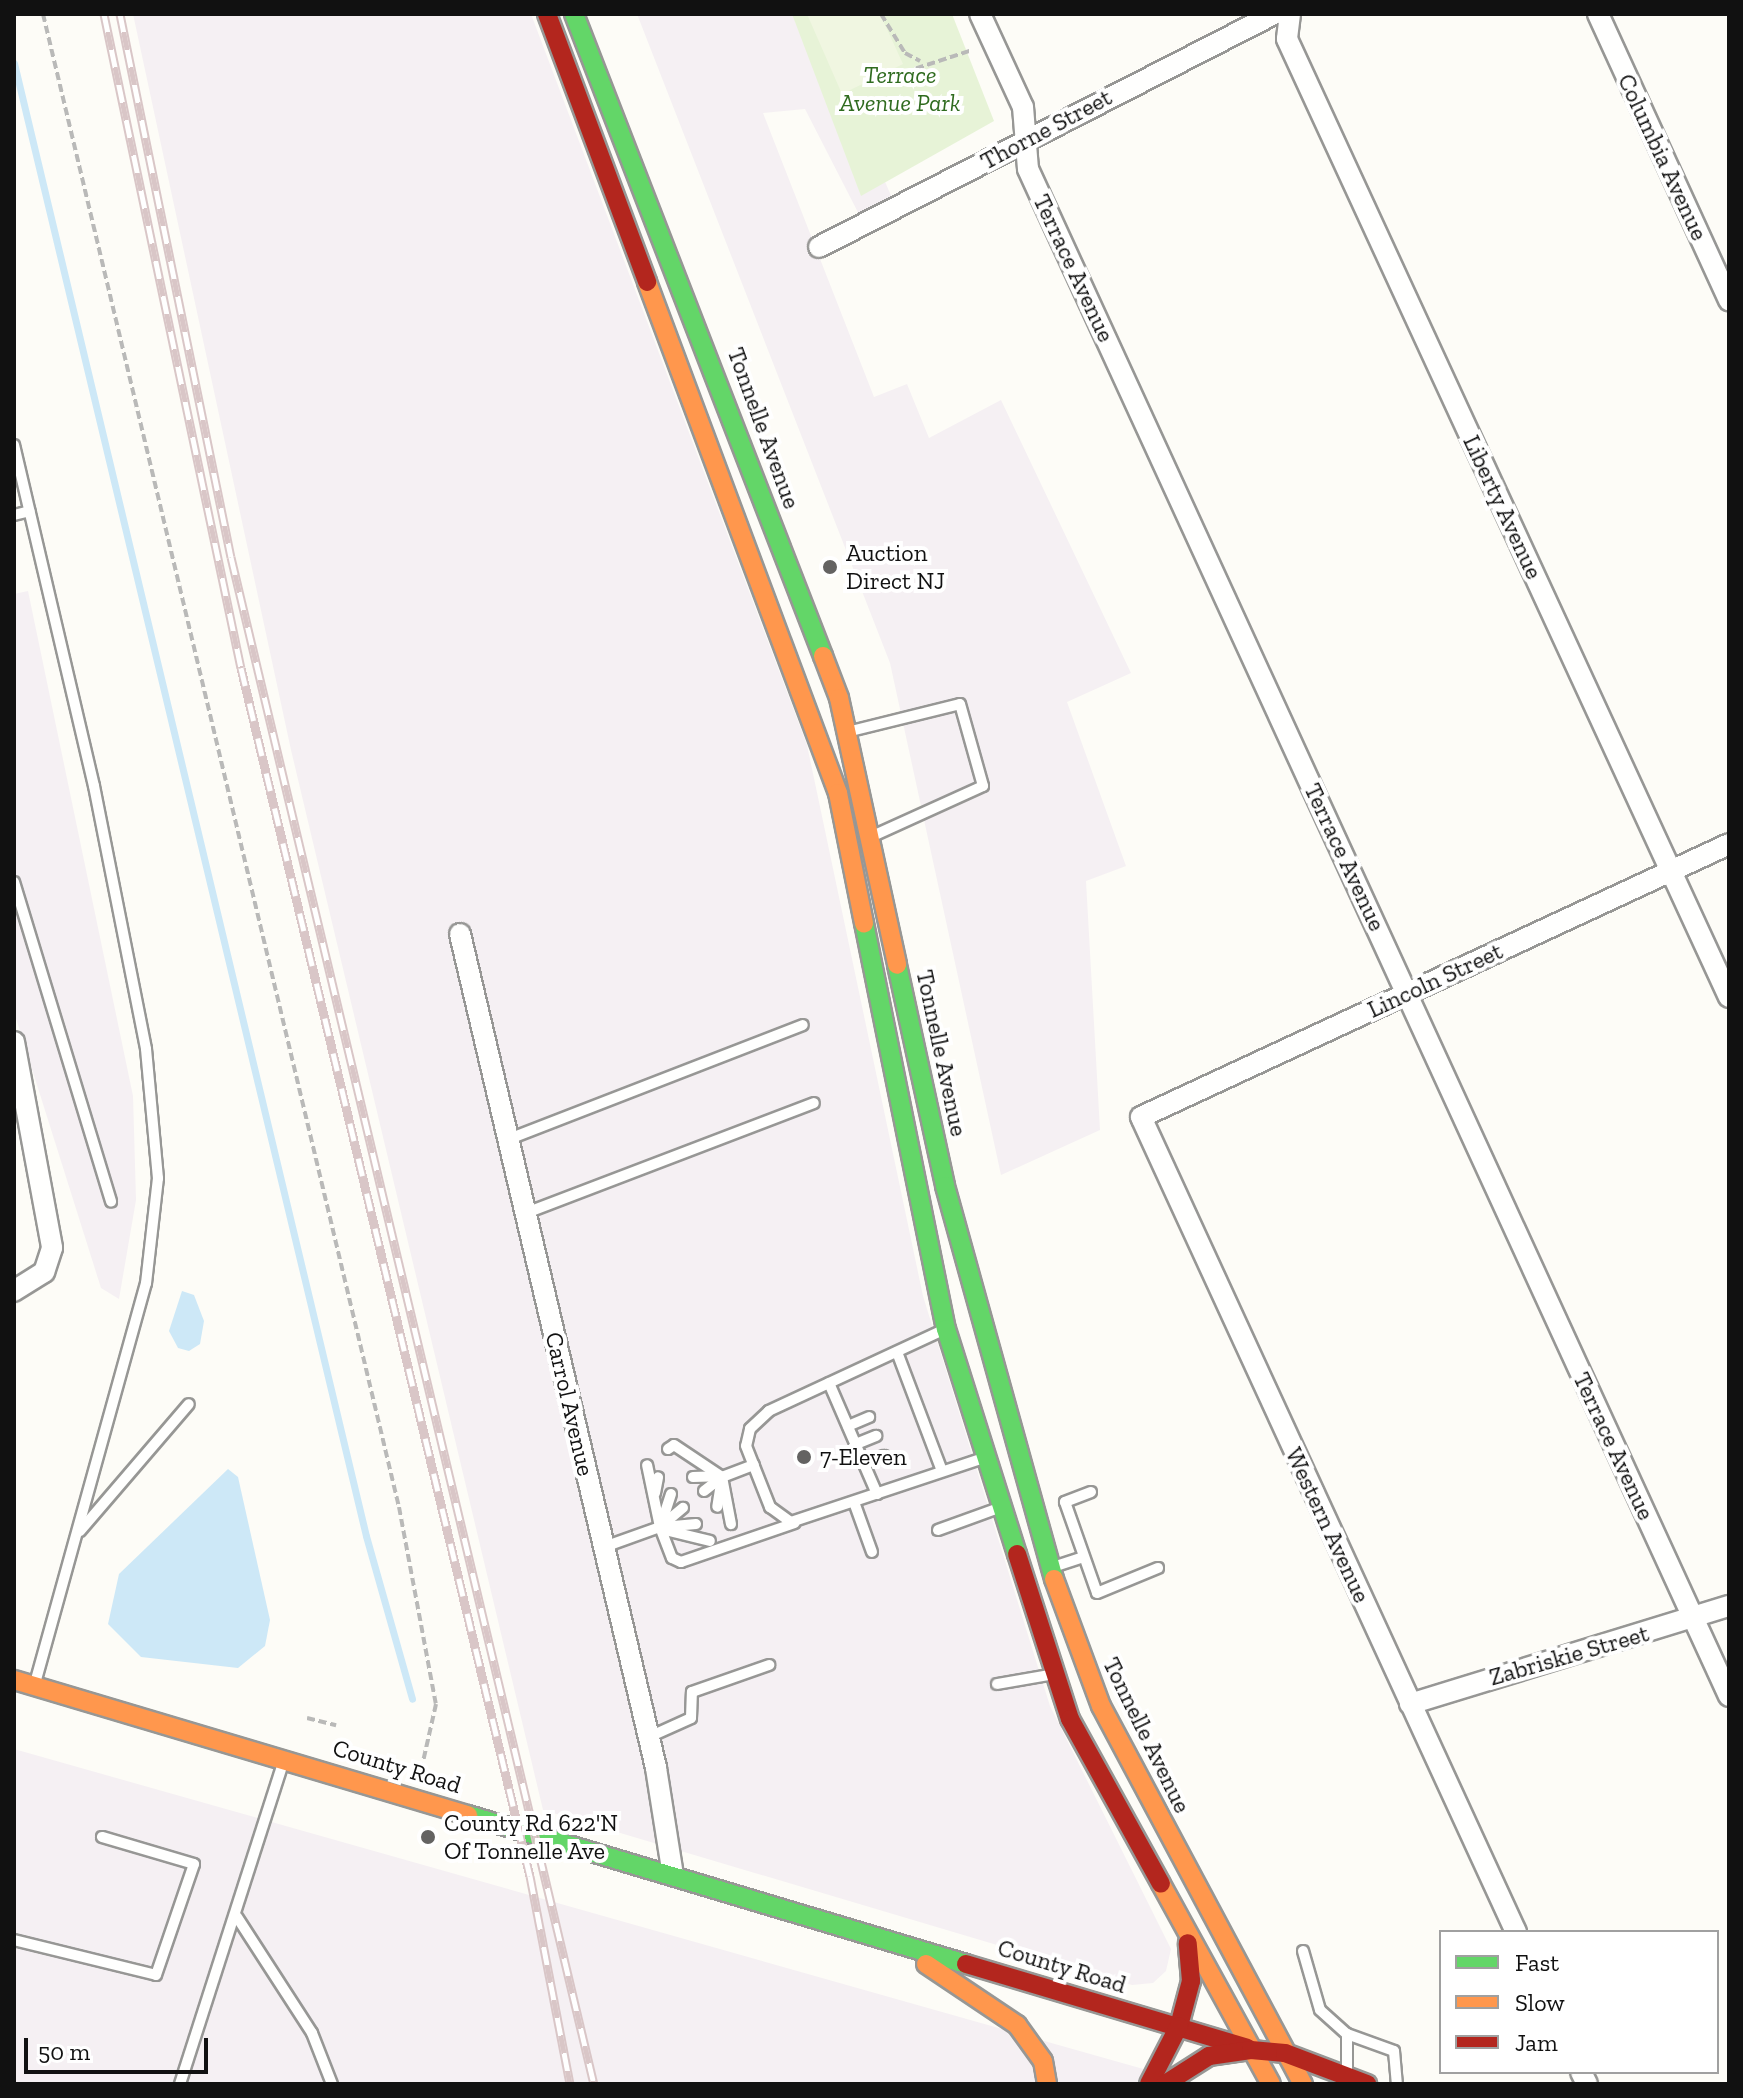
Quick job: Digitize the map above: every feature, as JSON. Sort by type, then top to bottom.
[{"type":"main road","points":[[547,14],[838,793],[946,1329],[984,1457],[1070,1719],[1271,2084]]},
{"type":"main road","name":"Tonnelle Avenue","points":[[574,14],[691,300],[848,732],[873,836],[945,1186],[1050,1568],[1101,1706],[1303,2084]]},
{"type":"main road","name":"County Road","points":[[14,1680],[409,1794],[1251,2050]]},
{"type":"main road","name":"County Road","points":[[858,1929],[958,1980],[1017,2025],[1043,2061],[1047,2084]]},
{"type":"main road","points":[[1149,2084],[1179,2026],[1191,1981],[1188,1938]]},
{"type":"main road","points":[[1165,2084],[1209,2056],[1251,2050],[1285,2053],[1367,2084]]},
{"type":"street","name":"Terrace Avenue","points":[[980,14],[1029,135],[1028,169],[1729,1696]]},
{"type":"street","name":"Thorne Street","points":[[819,247],[1029,135],[1274,14]]},
{"type":"street","name":"Liberty Avenue","points":[[1290,14],[1287,39],[1729,997]]},
{"type":"street","name":"Columbia Avenue","points":[[1598,14],[1729,300]]},
{"type":"street","name":"Lincoln Street","points":[[1141,1117],[1729,844]]},
{"type":"street","name":"Carrol Avenue","points":[[460,934],[649,1737],[673,1875]]},
{"type":"street","points":[[14,1042],[30,1153],[52,1248],[37,1280],[14,1291]]},
{"type":"street","points":[[14,1112],[30,1153]]},
{"type":"street","name":"Western Avenue","points":[[1141,1117],[1515,1930]]},
{"type":"street","name":"Zabriskie Street","points":[[1410,1704],[1729,1606]]},
{"type":"lane","points":[[14,445],[94,786],[157,1118],[146,1283],[35,1685]]},
{"type":"lane","points":[[14,515],[30,511]]},
{"type":"lane","points":[[848,732],[960,704],[983,786],[873,836]]},
{"type":"lane","points":[[14,882],[111,1202]]},
{"type":"lane","points":[[509,1139],[803,1025]]},
{"type":"lane","points":[[526,1213],[814,1103]]},
{"type":"lane","points":[[800,1521],[774,1512],[746,1446],[755,1422],[829,1383],[946,1329]]},
{"type":"lane","points":[[897,1352],[942,1471]]},
{"type":"lane","points":[[829,1383],[877,1494]]},
{"type":"lane","points":[[902,1404],[915,1399]]},
{"type":"lane","points":[[76,1536],[189,1404]]},
{"type":"lane","points":[[848,1426],[869,1417]]},
{"type":"lane","points":[[909,1423],[922,1418]]},
{"type":"lane","points":[[856,1444],[876,1436]]},
{"type":"lane","points":[[917,1443],[929,1438]]},
{"type":"lane","points":[[668,1449],[674,1445],[722,1477],[731,1524]]},
{"type":"lane","points":[[864,1464],[884,1456]]},
{"type":"lane","points":[[647,1465],[660,1527],[672,1558],[681,1562],[984,1457]]},
{"type":"lane","points":[[678,1461],[722,1477]]},
{"type":"lane","points":[[704,1491],[722,1477],[754,1465]]},
{"type":"lane","points":[[658,1477],[660,1527]]},
{"type":"lane","points":[[693,1477],[722,1477]]},
{"type":"lane","points":[[717,1507],[722,1477]]},
{"type":"lane","points":[[1091,1492],[1065,1502],[1097,1593],[1158,1568]]},
{"type":"lane","points":[[660,1527],[671,1494]]},
{"type":"lane","points":[[854,1502],[872,1552]]},
{"type":"lane","points":[[938,1530],[1000,1507]]},
{"type":"lane","points":[[660,1527],[683,1508]]},
{"type":"lane","points":[[604,1547],[660,1527],[696,1524]]},
{"type":"lane","points":[[660,1527],[705,1546],[710,1541]]},
{"type":"lane","points":[[1041,1542],[1074,1529]]},
{"type":"lane","points":[[1050,1568],[1084,1557]]},
{"type":"lane","points":[[649,1737],[691,1718],[692,1692],[769,1665]]},
{"type":"lane","points":[[997,1684],[1055,1674]]},
{"type":"lane","points":[[180,2084],[237,1917],[285,1758]]},
{"type":"lane","points":[[14,1940],[156,1975],[194,1864],[102,1837]]},
{"type":"lane","points":[[237,1917],[312,2033],[332,2084]]},
{"type":"lane","points":[[1303,1951],[1320,2010],[1347,2034],[1394,2051],[1397,2084]]},
{"type":"lane","points":[[1347,2034],[1347,2075]]},
{"type":"path","points":[[43,14],[406,1538],[436,1704],[428,1761],[409,1794]]},
{"type":"path","points":[[881,14],[905,53],[920,61]]},
{"type":"path","points":[[893,76],[920,61],[972,50]]},
{"type":"path","points":[[307,1718],[336,1725]]},
{"type":"shaded area","points":[[133,14],[531,14],[807,745],[923,1296],[1050,1706],[1171,1949],[1166,1971],[1153,1983],[1132,1985],[543,1810],[291,750]]},
{"type":"shaded area","points":[[637,14],[813,14],[895,205],[866,228],[805,109],[763,113],[874,397],[907,384],[929,438],[1001,400],[1131,673],[1067,702],[1126,866],[1086,881],[1100,1130],[1001,1175],[890,663]]},
{"type":"shaded area","points":[[28,591],[133,1096],[136,1200],[119,1299],[101,1288],[14,1012],[14,594]]},
{"type":"shaded area","points":[[14,1749],[1161,2074],[1156,2084],[14,2084]]},
{"type":"green space","name":"Terrace Avenue Park","points":[[792,14],[952,14],[994,121],[861,196]]},
{"type":"green space","points":[[807,14],[880,14],[903,64],[842,94]]},
{"type":"water","points":[[182,1291],[194,1295],[204,1321],[200,1344],[189,1351],[178,1348],[169,1331]]},
{"type":"water","points":[[228,1469],[238,1477],[270,1620],[265,1646],[238,1668],[141,1657],[108,1624],[119,1574]]},
{"type":"waterway","points":[[14,63],[366,1536],[412,1699]]},
{"type":"railway","points":[[104,14],[241,668],[530,1876],[570,2084]]},
{"type":"railway","points":[[120,14],[231,557],[594,2084]]},
{"type":"traffic: fast","points":[[574,14],[823,656]]},
{"type":"traffic: fast","points":[[864,923],[946,1329],[1017,1554]]},
{"type":"traffic: fast","points":[[897,965],[945,1186],[1054,1579]]},
{"type":"traffic: fast","points":[[468,1815],[966,1964]]},
{"type":"traffic: slow","points":[[647,282],[838,793],[864,923]]},
{"type":"traffic: slow","points":[[823,656],[839,698],[897,965]]},
{"type":"traffic: slow","points":[[1054,1579],[1101,1706],[1303,2084]]},
{"type":"traffic: slow","points":[[14,1680],[468,1815]]},
{"type":"traffic: slow","points":[[1161,1884],[1271,2084]]},
{"type":"traffic: slow","points":[[926,1964],[1017,2025],[1043,2061],[1047,2084]]},
{"type":"traffic: jam","points":[[547,14],[647,282]]},
{"type":"traffic: jam","points":[[1017,1554],[1070,1719],[1161,1884]]},
{"type":"traffic: jam","points":[[1179,2026],[1191,1981],[1188,1943]]},
{"type":"traffic: jam","points":[[966,1964],[1247,2048]]},
{"type":"traffic: jam","points":[[1149,2084],[1179,2026]]},
{"type":"traffic: jam","points":[[1165,2084],[1209,2056],[1251,2050],[1285,2053],[1367,2084]]},
{"type":"place","name":"Auction Direct NJ","points":[[830,567]]},
{"type":"place","name":"7-Eleven","points":[[804,1457]]},
{"type":"place","name":"County Rd 622'N Of Tonnelle Ave","points":[[428,1837]]}]
